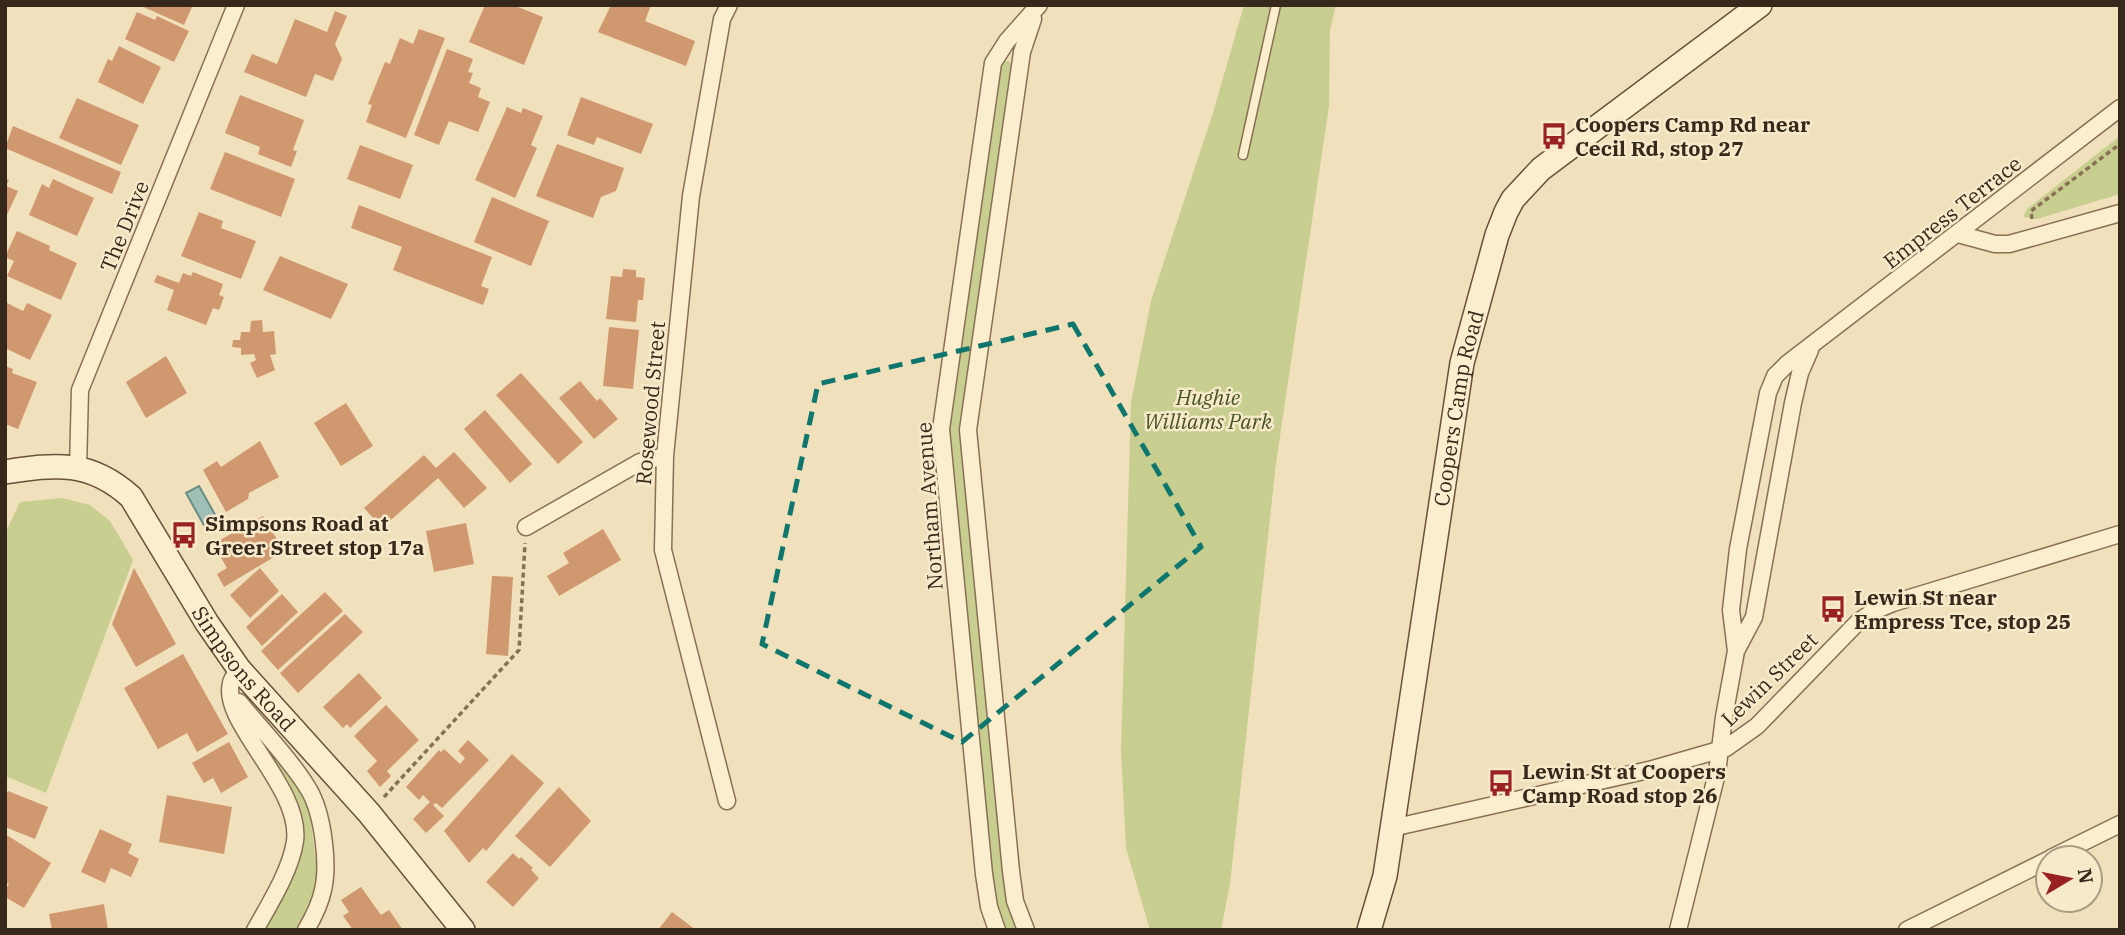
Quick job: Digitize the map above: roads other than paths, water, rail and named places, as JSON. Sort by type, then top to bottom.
[{"type":"main road","name":"Coopers Camp Road","points":[[1369,930],[1381,896],[1462,363],[1497,235],[1506,212],[1513,199],[1541,169],[1760,5]]},
{"type":"main road","name":"Simpsons Road","points":[[5,472],[48,466],[78,468],[102,475],[131,496],[207,623],[239,669],[369,813],[463,930]]},
{"type":"street","name":"The Drive","points":[[78,468],[80,390],[236,5]]},
{"type":"street","name":"Rosewood Street","points":[[727,801],[663,550],[664,456],[691,197],[722,19],[729,5]]},
{"type":"street","name":"Northam Avenue","points":[[997,930],[989,907],[984,874],[941,429],[993,63],[1007,41],[1037,8]]},
{"type":"street","name":"Northam Avenue","points":[[1026,930],[1015,901],[1011,871],[968,430],[1022,52],[1037,8]]},
{"type":"street","name":"Empress Terrace","points":[[1678,930],[1714,787],[1736,652],[1731,610],[1742,527],[1768,393],[1779,372],[2120,108]]},
{"type":"street","points":[[1958,234],[1999,245],[2037,238],[2120,213]]},
{"type":"street","name":"Empress Terrace","points":[[1736,652],[1754,617],[1793,403],[1800,373],[1810,349]]},
{"type":"street","points":[[526,527],[640,462],[664,456]]},
{"type":"street","name":"Lewin Street","points":[[1392,828],[1653,769],[1720,751],[1752,731],[1843,636],[1874,611],[2120,534]]},
{"type":"street","points":[[239,669],[232,681],[230,692],[233,703],[244,728],[288,802],[295,825],[292,855],[255,930]]},
{"type":"street","points":[[230,692],[300,777],[315,801],[322,830],[325,879],[320,900],[306,930]]},
{"type":"street","points":[[2080,844],[2120,824]]},
{"type":"street","points":[[1907,930],[2034,867]]},
{"type":"lane","points":[[1243,155],[1276,5]]},
{"type":"water","points":[[199,486],[218,520],[205,527],[186,493]]},
{"type":"place","name":"Coopers Camp Rd near Cecil Rd, stop 27","points":[[1554,136]]},
{"type":"place","name":"Simpsons Road at Greer Street stop 17a","points":[[184,535]]},
{"type":"place","name":"Lewin St near Empress Tce, stop 25","points":[[1833,609]]},
{"type":"place","name":"Lewin St at Coopers Camp Road stop 26","points":[[1501,783]]},
{"type":"park label","name":"Hughie Williams Park","points":[[1208,409]]}]
